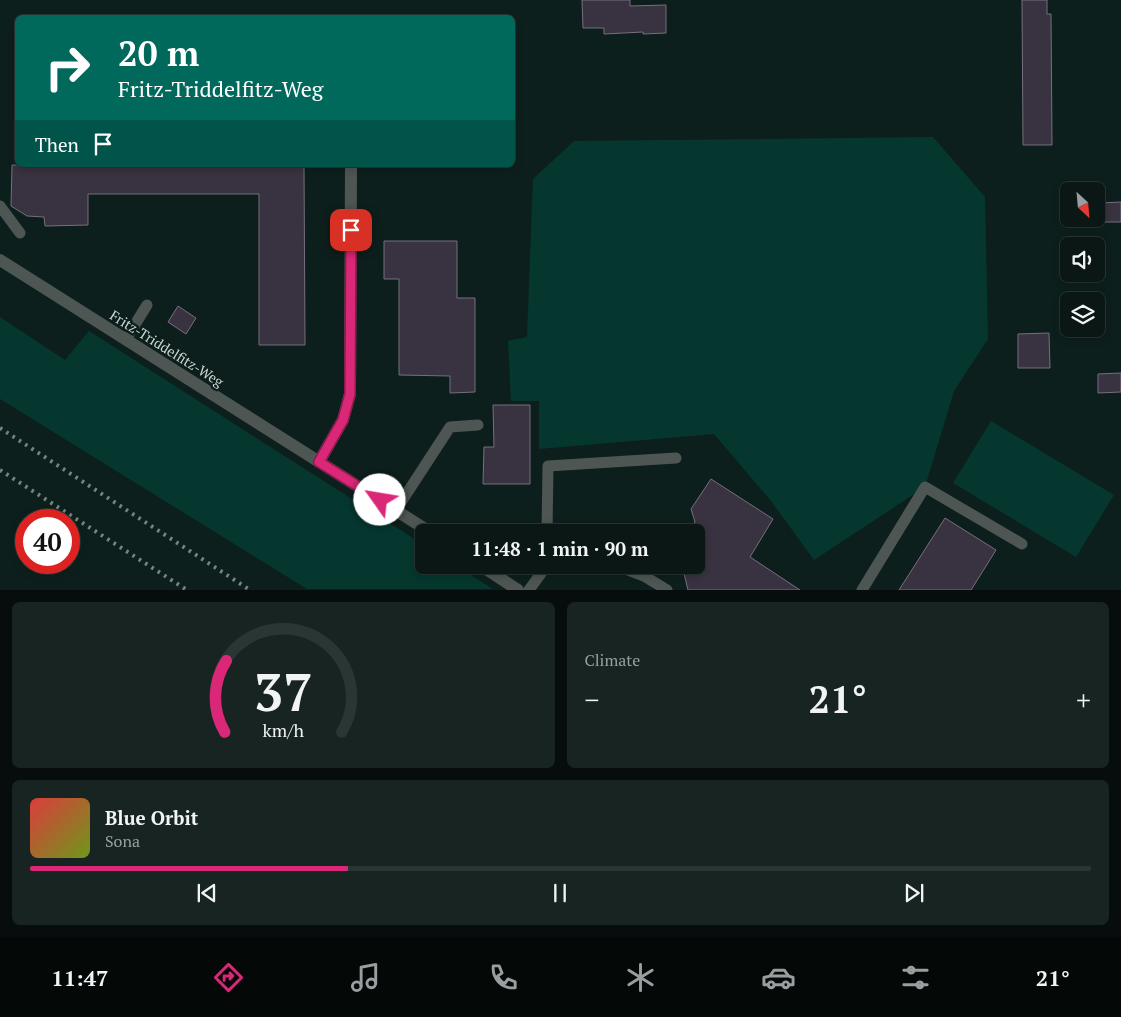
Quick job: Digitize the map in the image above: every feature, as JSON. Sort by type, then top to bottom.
[{"type":"street","points":[[319,462],[343,420],[350,394],[352,167]]},
{"type":"street","name":"Fritz-Triddelfitz-Weg","points":[[0,260],[418,524]]},
{"type":"street","points":[[494,574],[518,590]]},
{"type":"lane","points":[[0,206],[20,232]]},
{"type":"lane","points":[[126,339],[148,305]]},
{"type":"lane","points":[[396,510],[450,427],[478,425]]},
{"type":"lane","points":[[547,524],[548,466],[676,458]]},
{"type":"lane","points":[[862,590],[925,487],[1022,544]]},
{"type":"lane","points":[[529,590],[541,574]]},
{"type":"lane","points":[[639,574],[667,590]]},
{"type":"green space","points":[[933,137],[985,197],[988,339],[954,391],[925,487],[814,560],[771,501],[714,434],[539,449],[539,401],[511,401],[508,341],[527,337],[533,179],[574,141]]},
{"type":"green space","points":[[0,317],[65,360],[89,331],[415,539],[415,574],[469,574],[493,589],[307,589],[0,399]]},
{"type":"green space","points":[[991,421],[1114,495],[1076,557],[953,483]]},
{"type":"building","points":[[582,0],[630,0],[630,6],[666,5],[666,33],[604,34],[604,28],[583,28]]},
{"type":"building","points":[[1022,0],[1047,0],[1047,14],[1051,14],[1052,145],[1023,145]]},
{"type":"building","points":[[12,165],[15,165],[15,167],[304,167],[305,345],[259,345],[259,194],[88,194],[88,225],[45,226],[44,217],[27,216],[11,206]]},
{"type":"building","points":[[1121,202],[1121,222],[1105,222],[1105,203]]},
{"type":"building","points":[[384,241],[457,241],[457,298],[475,298],[475,392],[450,393],[450,376],[399,375],[399,279],[384,279]]},
{"type":"building","points":[[178,306],[196,318],[186,334],[168,322]]},
{"type":"building","points":[[1049,333],[1050,368],[1018,368],[1018,334]]},
{"type":"building","points":[[1121,373],[1121,392],[1098,393],[1098,374]]},
{"type":"building","points":[[493,405],[530,405],[530,484],[483,484],[484,447],[494,447]]},
{"type":"building","points":[[711,479],[773,519],[750,557],[800,590],[688,590],[684,574],[705,574],[705,524],[694,524],[695,522],[691,509]]},
{"type":"building","points":[[945,518],[996,550],[971,590],[899,590]]},
{"type":"railway","points":[[0,428],[250,590]]},
{"type":"railway","points":[[0,470],[187,590]]},
{"type":"route","points":[[351,230],[350,394],[343,420],[319,462],[380,500]]}]
